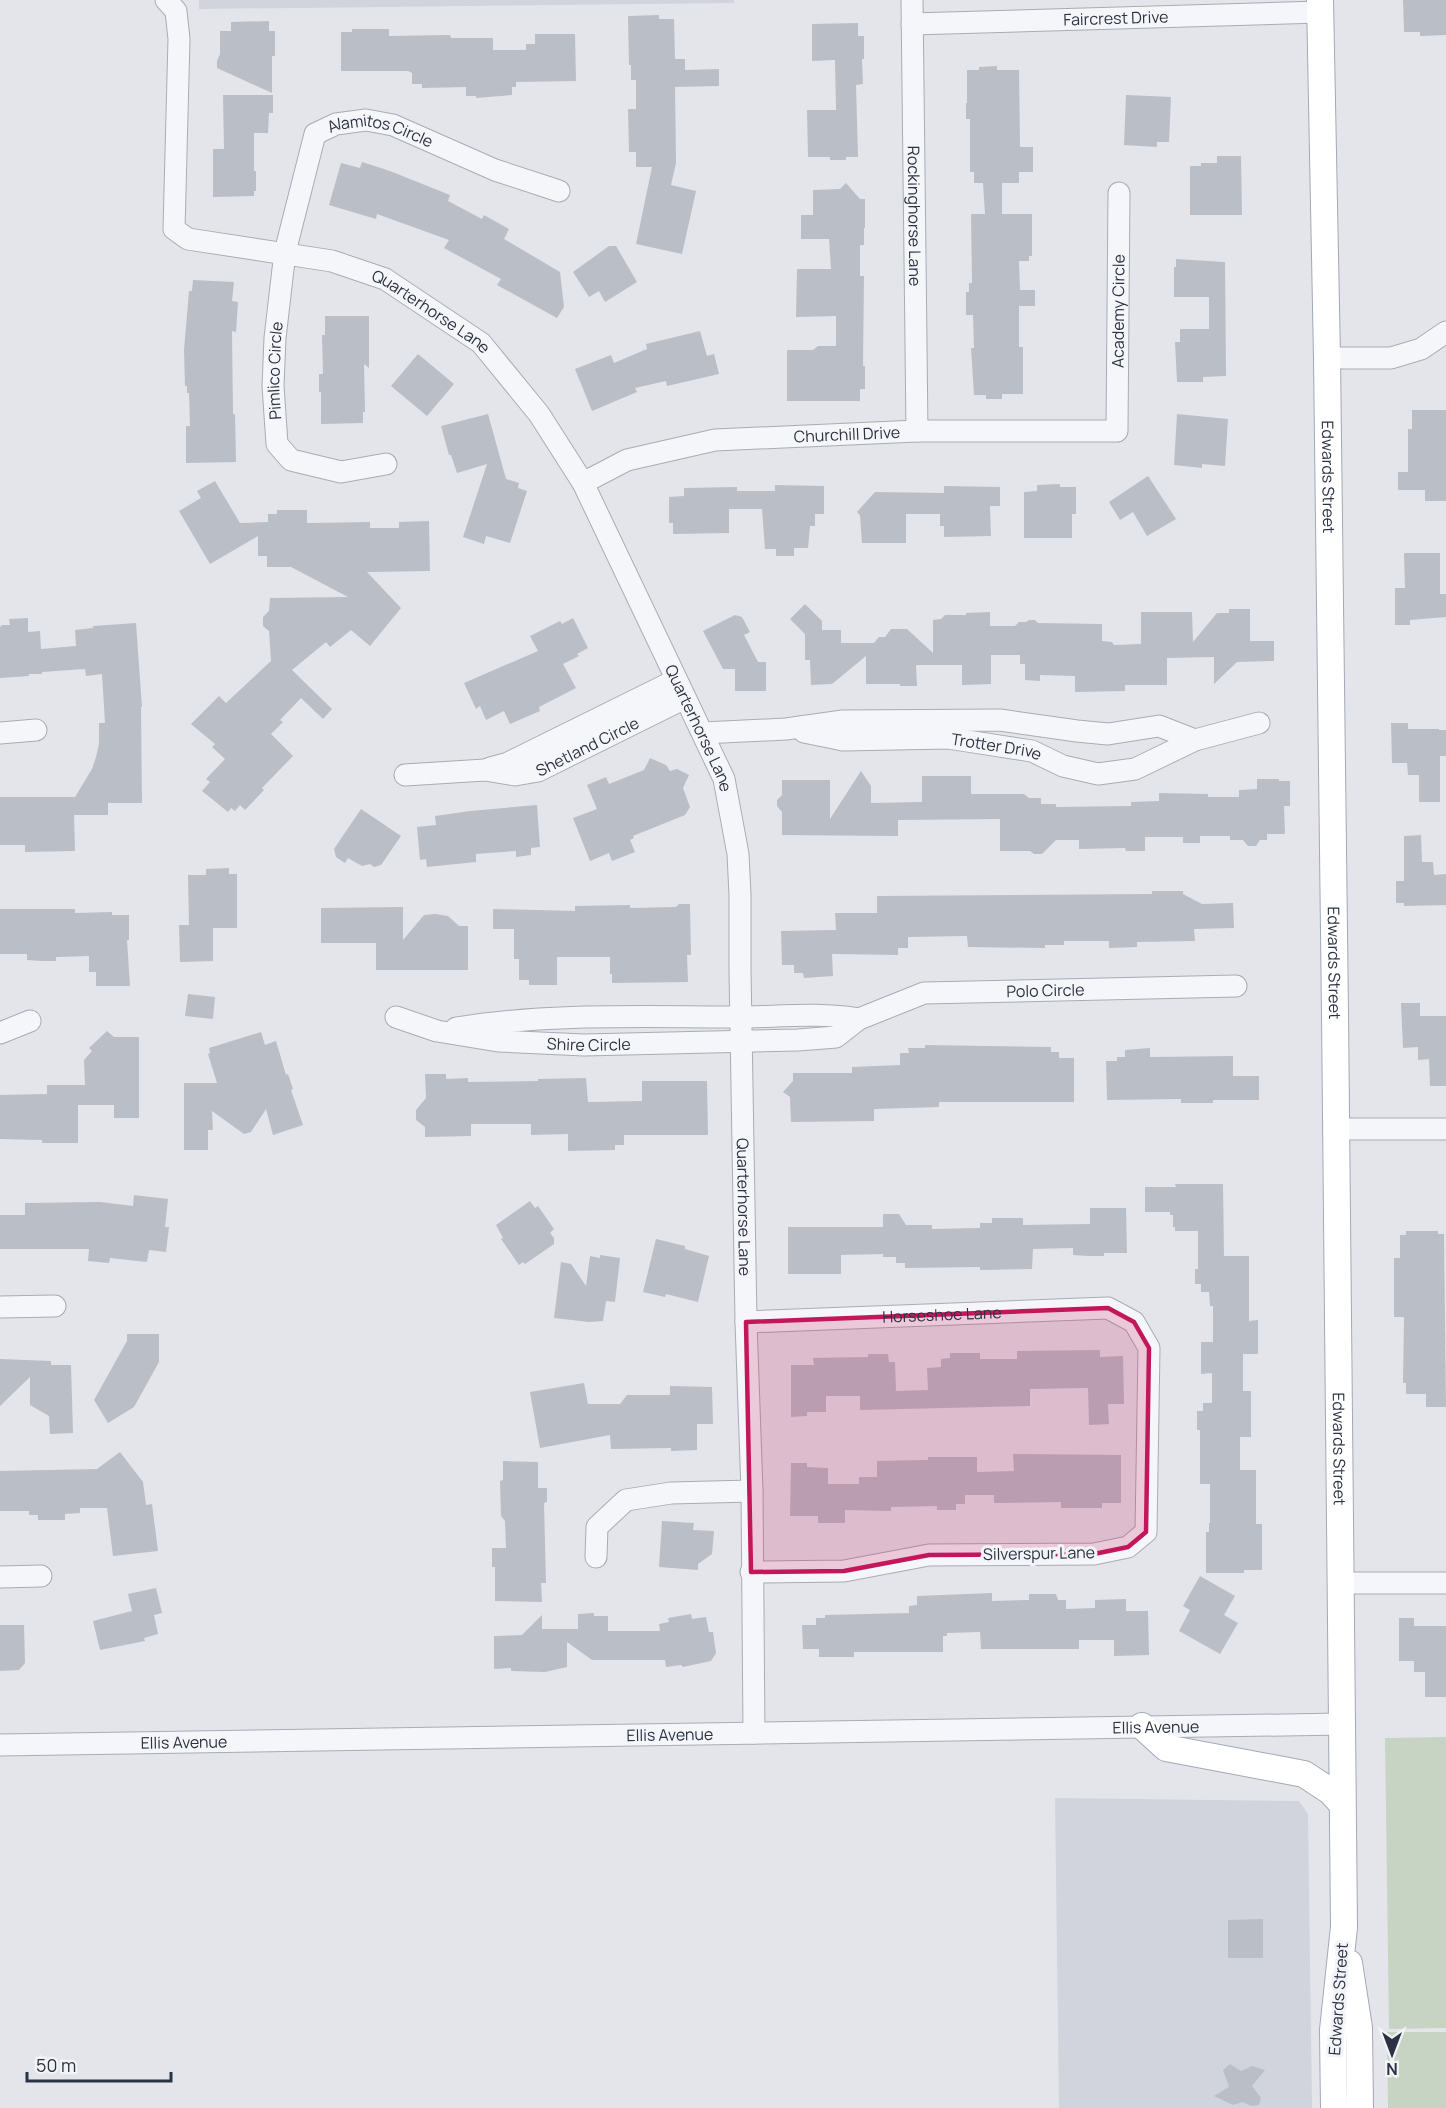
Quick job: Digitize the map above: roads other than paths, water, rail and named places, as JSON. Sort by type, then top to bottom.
[{"type":"main road","name":"Edwards Street","points":[[1320,6],[1327,358],[1344,1927],[1333,2030],[1334,2108]]},
{"type":"main road","points":[[1142,1726],[1166,1748],[1304,1774],[1330,1791],[1342,1804]]},
{"type":"main road","name":"Edwards Street","points":[[1344,1927],[1359,2028],[1360,2108]]},
{"type":"street","name":"Quarterhorse Lane","points":[[166,0],[176,11],[179,39],[174,229],[188,239],[332,261],[385,279],[481,343],[539,414],[583,483],[724,779],[738,854],[740,895],[746,1322],[752,1491],[754,1733]]},
{"type":"street","name":"Rockinghorse Lane","points":[[912,0],[916,432]]},
{"type":"street","name":"Faircrest Drive","points":[[912,24],[1144,9],[1320,6]]},
{"type":"street","name":"Alamitos Circle","points":[[285,252],[315,134],[336,124],[366,120],[393,126],[495,170],[560,191]]},
{"type":"street","name":"Academy Circle","points":[[1117,431],[1119,193]]},
{"type":"street","name":"Pimlico Circle","points":[[285,252],[275,338],[273,386],[277,444],[291,460],[341,472],[386,464]]},
{"type":"street","points":[[1327,358],[1391,358],[1421,348],[1446,332]]},
{"type":"street","name":"Churchill Drive","points":[[583,483],[627,460],[715,440],[916,432],[1117,431]]},
{"type":"street","name":"Shetland Circle","points":[[405,775],[485,770],[508,763],[681,689]]},
{"type":"street","name":"Trotter Drive","points":[[703,733],[786,729],[843,721],[1000,720],[1108,734],[1160,726],[1195,740]]},
{"type":"street","name":"Trotter Drive","points":[[786,729],[843,740],[948,738],[1032,751],[1063,766],[1098,774],[1135,769],[1195,740],[1259,723]]},
{"type":"street","points":[[0,732],[36,730]]},
{"type":"street","name":"Polo Circle","points":[[742,1041],[836,1037],[860,1018],[924,993],[1236,986]]},
{"type":"street","name":"Polo Circle","points":[[741,1017],[834,1014],[860,1018]]},
{"type":"street","name":"Shire Circle","points":[[396,1017],[437,1031],[498,1041],[584,1045],[742,1041]]},
{"type":"street","name":"Shire Circle","points":[[437,1031],[497,1022],[551,1018],[741,1017]]},
{"type":"street","points":[[0,1034],[30,1021]]},
{"type":"street","points":[[1336,1129],[1446,1129]]},
{"type":"street","points":[[0,1307],[55,1306]]},
{"type":"street","name":"Horseshoe Lane","points":[[746,1322],[1108,1308],[1134,1322]]},
{"type":"street","name":"Silverspur Lane","points":[[751,1572],[844,1571],[929,1555],[1094,1554],[1128,1547],[1146,1532],[1149,1348],[1134,1322]]},
{"type":"street","points":[[596,1557],[597,1527],[626,1500],[671,1493],[752,1491]]},
{"type":"street","points":[[0,1577],[41,1576]]},
{"type":"street","points":[[1341,1583],[1446,1583]]},
{"type":"street","name":"Ellis Avenue","points":[[0,1745],[1342,1724]]}]
